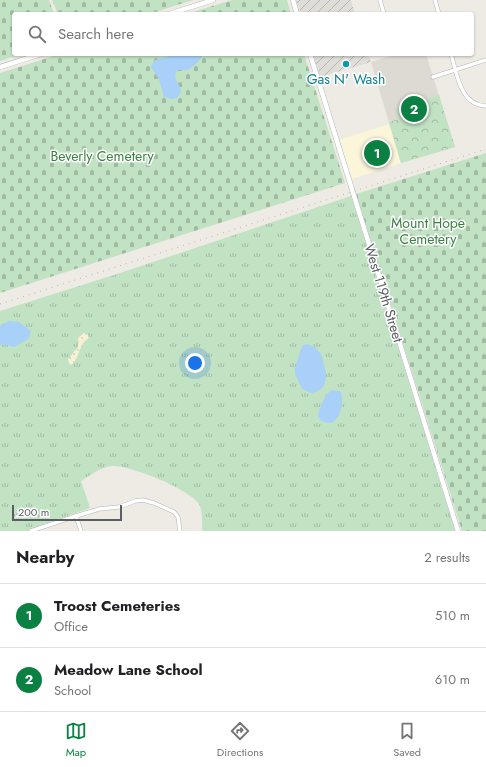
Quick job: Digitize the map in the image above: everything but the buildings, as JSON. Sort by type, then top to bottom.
[{"type":"street","points":[[175,12],[213,0]]},
{"type":"street","points":[[293,0],[296,12]]},
{"type":"street","points":[[380,0],[383,12]]},
{"type":"street","points":[[434,0],[438,12]]},
{"type":"street","points":[[0,67],[35,56]]},
{"type":"street","name":"West 119th Street","points":[[311,56],[458,531]]},
{"type":"street","points":[[452,56],[463,92],[468,99],[476,104],[486,106]]},
{"type":"street","points":[[433,77],[486,60]]},
{"type":"street","points":[[31,531],[98,509],[119,507],[135,501],[143,500],[174,512],[178,517],[180,531]]},
{"type":"street","points":[[76,516],[81,531]]},
{"type":"shaded area","points":[[296,0],[351,0],[354,12],[300,12]]},
{"type":"shaded area","points":[[314,56],[369,56],[371,62],[320,77]]},
{"type":"shaded area","points":[[390,56],[427,56],[455,147],[401,163],[371,62]]},
{"type":"shaded area","points":[[389,124],[401,163],[352,179],[339,140]]},
{"type":"green space","points":[[0,0],[49,0],[53,12],[12,12],[12,56],[16,56],[0,61]]},
{"type":"green space","points":[[52,0],[193,0],[155,12],[57,12]]},
{"type":"green space","points":[[232,0],[287,0],[290,12],[193,12]]},
{"type":"green space","name":"Beverly Cemetery","points":[[54,56],[305,56],[345,183],[0,293],[0,73]]},
{"type":"green space","points":[[439,95],[455,147],[401,163],[389,122],[399,119],[396,109]]},
{"type":"green space","name":"Mount Hope Cemetery","points":[[486,153],[486,531],[462,531],[356,194]]},
{"type":"green space","points":[[351,196],[455,531],[202,531],[202,517],[199,504],[184,491],[144,473],[119,466],[111,466],[99,470],[81,481],[90,508],[39,526],[40,531],[0,531],[0,311],[117,274]]},
{"type":"sand","points":[[84,333],[87,334],[89,338],[83,343],[76,359],[71,365],[68,359],[78,348],[78,338]]},
{"type":"water","points":[[171,56],[202,56],[197,63],[189,69],[178,70],[176,72],[176,80],[181,92],[177,98],[173,99],[164,97],[159,79],[151,67],[154,61]]},
{"type":"water","points":[[9,321],[19,322],[31,331],[28,339],[14,347],[0,345],[0,326]]},
{"type":"water","points":[[307,344],[315,347],[321,354],[326,373],[325,383],[322,388],[312,393],[302,389],[295,374],[295,368],[302,346]]},
{"type":"water","points":[[332,390],[341,392],[342,402],[340,413],[334,421],[330,423],[322,421],[318,416],[321,405],[329,392]]},
{"type":"railway","points":[[0,304],[486,149]]},
{"type":"place","name":"Gas N' Wash","points":[[346,64]]},
{"type":"place","name":"Meadow Lane School","points":[[414,109]]},
{"type":"place","name":"Troost Cemeteries","points":[[377,153]]}]
